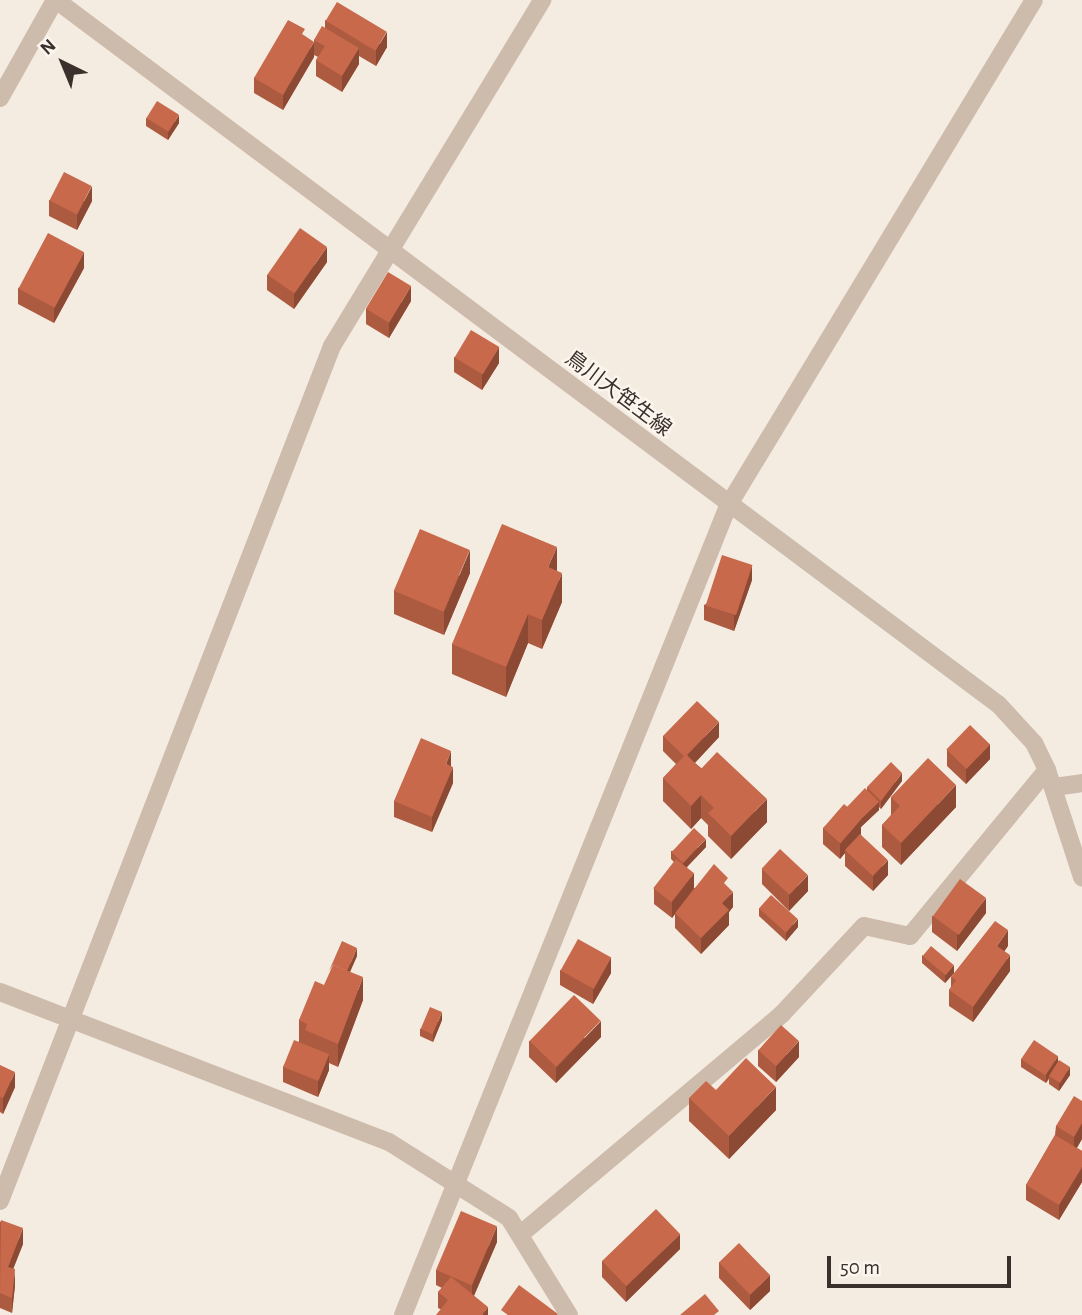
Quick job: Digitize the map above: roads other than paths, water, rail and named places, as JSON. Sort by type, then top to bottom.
[{"type":"street","points":[[0,98],[56,0]]},
{"type":"street","name":"鳥川大笹生線","points":[[56,0],[394,251],[728,506],[999,705],[1034,743],[1054,787],[1082,877]]},
{"type":"street","points":[[0,1201],[73,1021],[332,346],[394,251],[542,0]]},
{"type":"street","points":[[402,1315],[728,506],[1034,0]]},
{"type":"street","points":[[522,1233],[782,1014],[864,926],[910,936],[1047,770]]},
{"type":"street","points":[[1054,787],[1082,783]]},
{"type":"street","points":[[0,992],[380,1138],[453,1183],[522,1233],[569,1315]]}]
